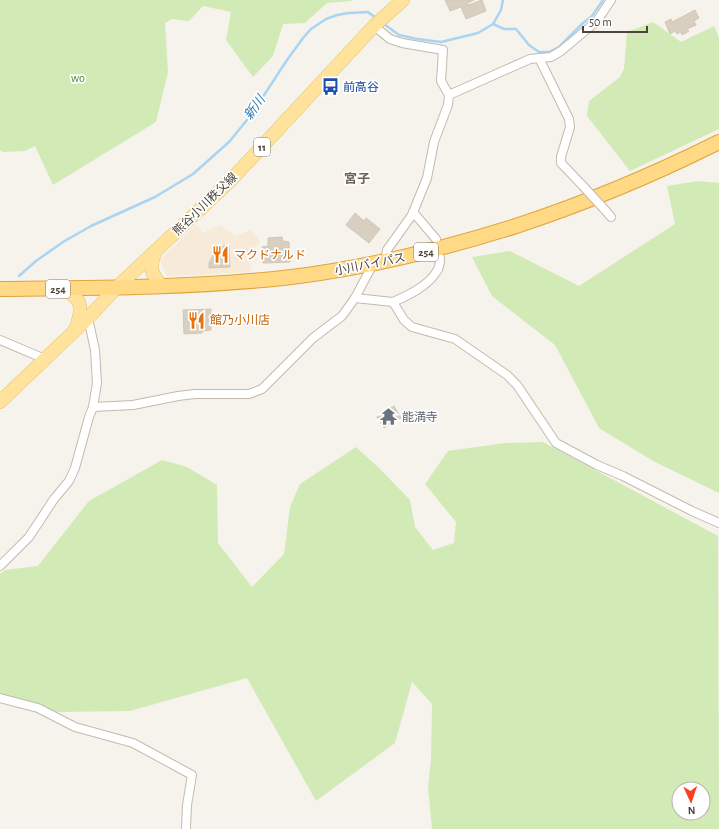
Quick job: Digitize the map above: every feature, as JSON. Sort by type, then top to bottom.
[{"type":"highway","name":"小川バイパス","points":[[0,289],[116,288],[226,283],[285,278],[379,263],[450,246],[548,215],[636,181],[719,142]]},
{"type":"main road","name":"熊谷小川秩父線","points":[[0,402],[88,318],[116,288],[229,182],[374,26],[403,0]]},
{"type":"main road","points":[[155,253],[151,261],[151,270],[162,286]]},
{"type":"main road","points":[[65,289],[76,297],[79,302],[80,316],[75,330]]},
{"type":"street","points":[[449,95],[521,62],[530,59],[551,58],[597,21],[611,0]]},
{"type":"street","points":[[93,407],[133,405],[196,394],[249,394],[262,389],[313,338],[342,316],[387,250],[402,231],[413,212],[427,178],[434,142],[448,105],[449,95],[441,81],[443,50],[390,39],[374,26]]},
{"type":"street","points":[[539,58],[569,119],[570,126],[561,157],[562,163],[611,217]]},
{"type":"street","points":[[413,212],[436,239]]},
{"type":"street","points":[[355,298],[393,302],[408,295],[430,280],[438,270],[440,258]]},
{"type":"street","points":[[393,302],[404,320],[412,327],[455,339],[507,375],[518,385],[556,443],[597,465],[623,476],[719,523]]},
{"type":"street","points":[[0,566],[29,537],[54,499],[69,481],[75,468],[89,416],[93,407],[97,383],[95,350],[88,318]]},
{"type":"street","points":[[0,340],[45,359]]},
{"type":"street","points":[[0,698],[38,708],[75,727],[134,743],[192,775],[186,805],[186,829]]},
{"type":"shaded area","points":[[196,225],[203,233],[220,225],[236,236],[251,230],[258,238],[260,244],[254,248],[249,261],[252,272],[166,275],[160,260]]},
{"type":"green space","name":"wo","points":[[0,0],[353,0],[327,3],[305,23],[283,24],[273,56],[253,77],[226,40],[231,12],[203,6],[189,21],[172,19],[165,23],[168,72],[156,122],[53,185],[35,146],[25,151],[3,152],[0,150]]},
{"type":"green space","points":[[653,22],[681,42],[714,26],[719,38],[719,129],[630,171],[587,116],[589,101],[620,77],[624,69],[627,32]]},
{"type":"green space","points":[[698,181],[719,183],[719,493],[653,461],[599,428],[555,345],[492,296],[472,257],[510,251],[579,286],[675,224],[667,186]]},
{"type":"green space","points":[[543,442],[718,536],[719,829],[432,829],[428,787],[431,759],[432,704],[412,682],[395,743],[316,801],[247,678],[130,711],[58,712],[0,695],[0,574],[5,570],[38,566],[89,501],[162,460],[187,467],[217,485],[218,543],[252,587],[284,554],[290,507],[300,484],[356,447],[410,500],[415,527],[433,550],[454,543],[456,522],[425,484],[448,451],[505,443]]},
{"type":"building","points":[[445,0],[474,0],[467,3],[468,5],[482,0],[486,11],[466,19],[461,7],[450,11]]},
{"type":"building","points":[[695,10],[699,18],[694,21],[696,25],[687,29],[689,31],[682,35],[681,32],[677,34],[675,31],[670,34],[665,22],[671,19],[672,22]]},
{"type":"building","points":[[355,213],[364,221],[366,218],[380,229],[369,243],[346,225]]},
{"type":"building","points":[[282,237],[283,241],[289,242],[290,262],[263,263],[262,247],[268,246],[268,238]]},
{"type":"building","name":"マクドナルド","points":[[218,246],[229,246],[230,267],[209,268],[209,263]]},
{"type":"building","name":"館乃小川店","points":[[211,309],[211,330],[202,331],[202,333],[184,334],[183,310]]},
{"type":"building","name":"能満寺","points":[[394,406],[401,418],[384,428],[377,417]]},
{"type":"waterway","name":"新川","points":[[384,24],[399,35],[441,42],[478,33],[493,24],[501,10],[503,0]]},
{"type":"waterway","points":[[493,24],[504,29],[516,29],[529,45],[539,52],[549,52],[559,47],[592,16],[603,0]]},
{"type":"waterway","name":"新川","points":[[19,276],[36,261],[63,242],[91,226],[155,197],[193,174],[229,142],[251,115],[287,60],[311,29],[326,19],[337,15],[368,12],[376,18]]},
{"type":"place","name":"前高谷","points":[[330,87]]},
{"type":"place","name":"マクドナルド","points":[[221,255]]},
{"type":"place","name":"館乃小川店","points":[[197,320]]},
{"type":"place","name":"能満寺","points":[[389,417]]},
{"type":"district","name":"宮子","points":[[357,179]]}]
